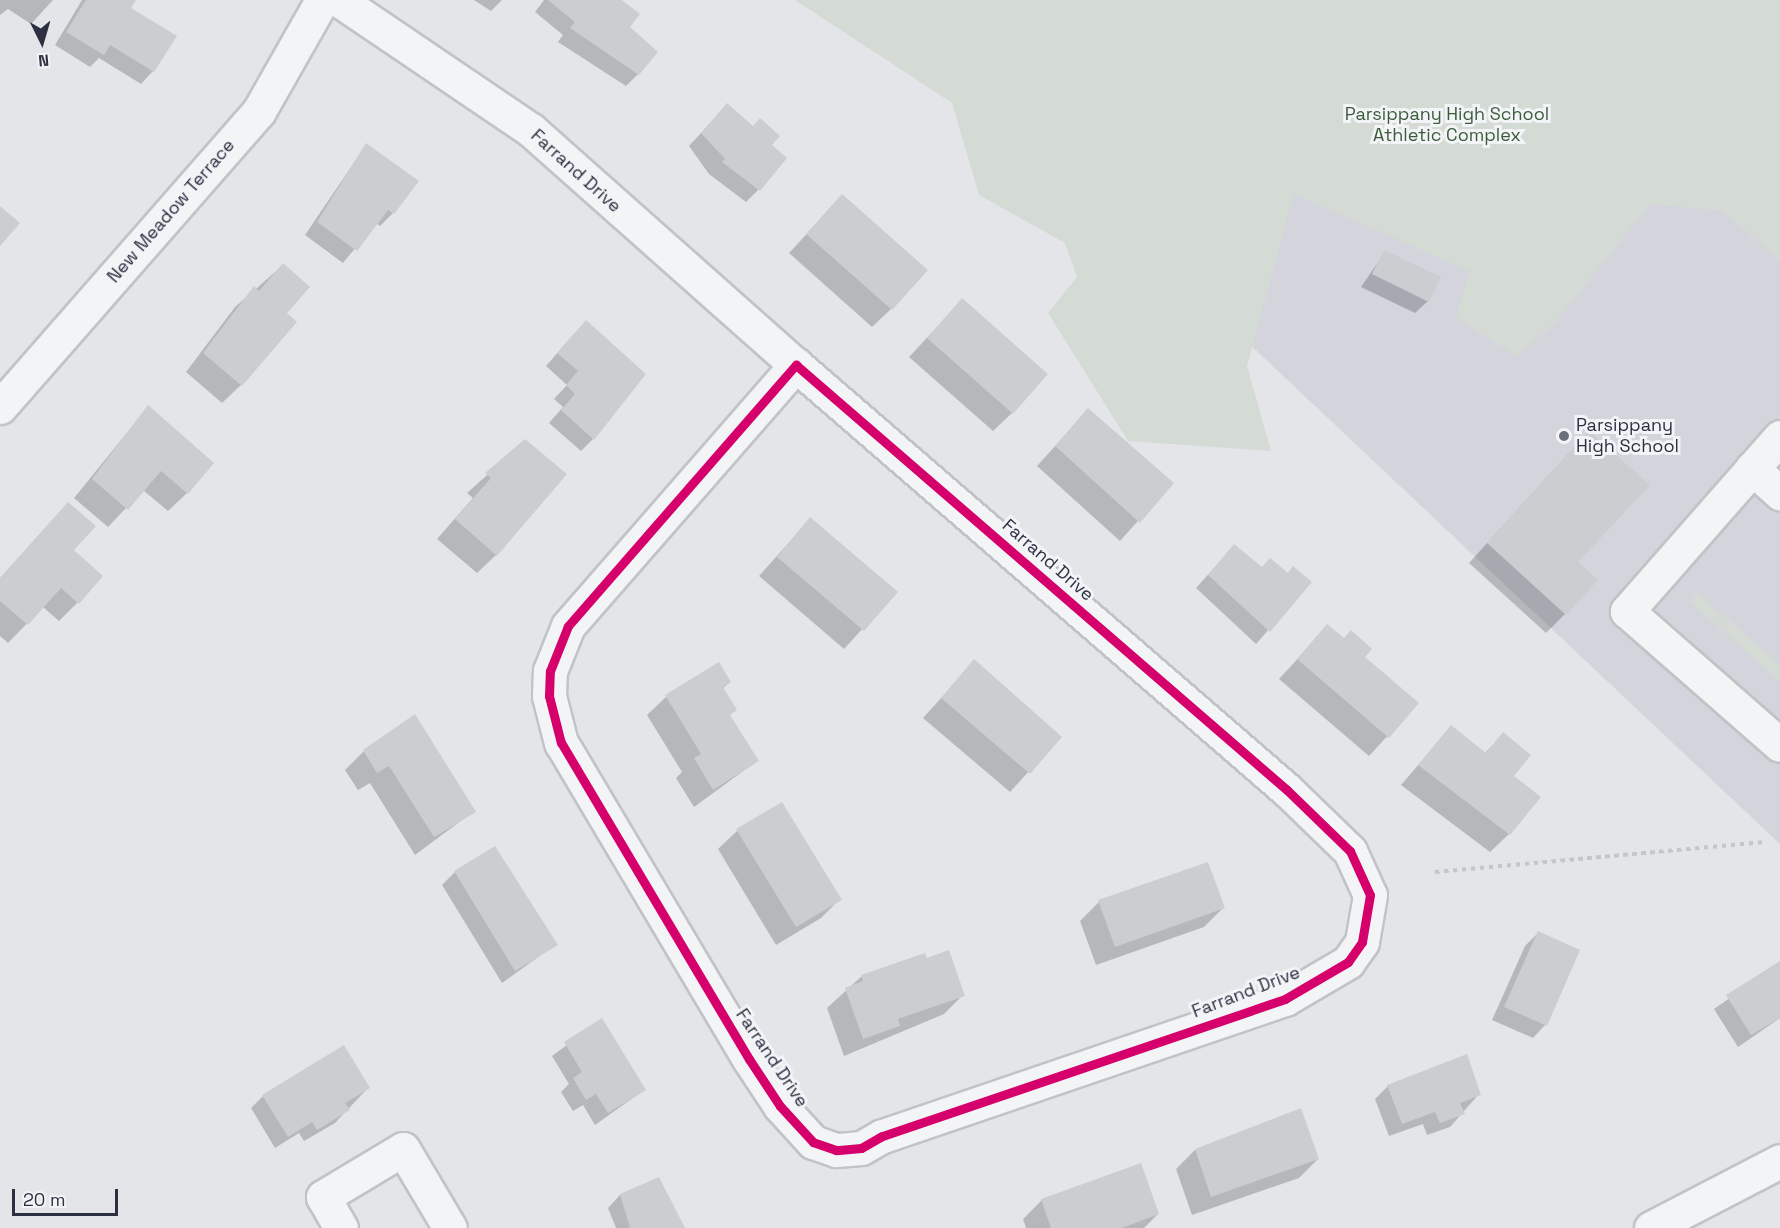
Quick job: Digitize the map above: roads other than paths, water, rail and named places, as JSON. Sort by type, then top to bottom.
[{"type":"street","name":"New Meadow Terrace","points":[[0,407],[259,111],[322,0]]},
{"type":"street","name":"Farrand Drive","points":[[339,0],[531,130],[796,365],[1126,649],[1350,851],[1370,894],[1362,942],[1348,962],[1285,999],[882,1136],[861,1148],[836,1150],[813,1142],[780,1106],[749,1059],[561,743],[549,696],[550,671],[568,626],[796,365]]},
{"type":"street","points":[[1780,437],[1627,611],[1780,745]]},
{"type":"street","points":[[1752,468],[1780,493]]},
{"type":"street","points":[[342,1228],[323,1197],[403,1149],[450,1228]]},
{"type":"street","points":[[1651,1228],[1704,1216],[1780,1161]]},
{"type":"place","name":"Parsippany High School","points":[[1564,436]]},
{"type":"park label","name":"Parsippany High School Athletic Complex","points":[[1447,125]]}]
